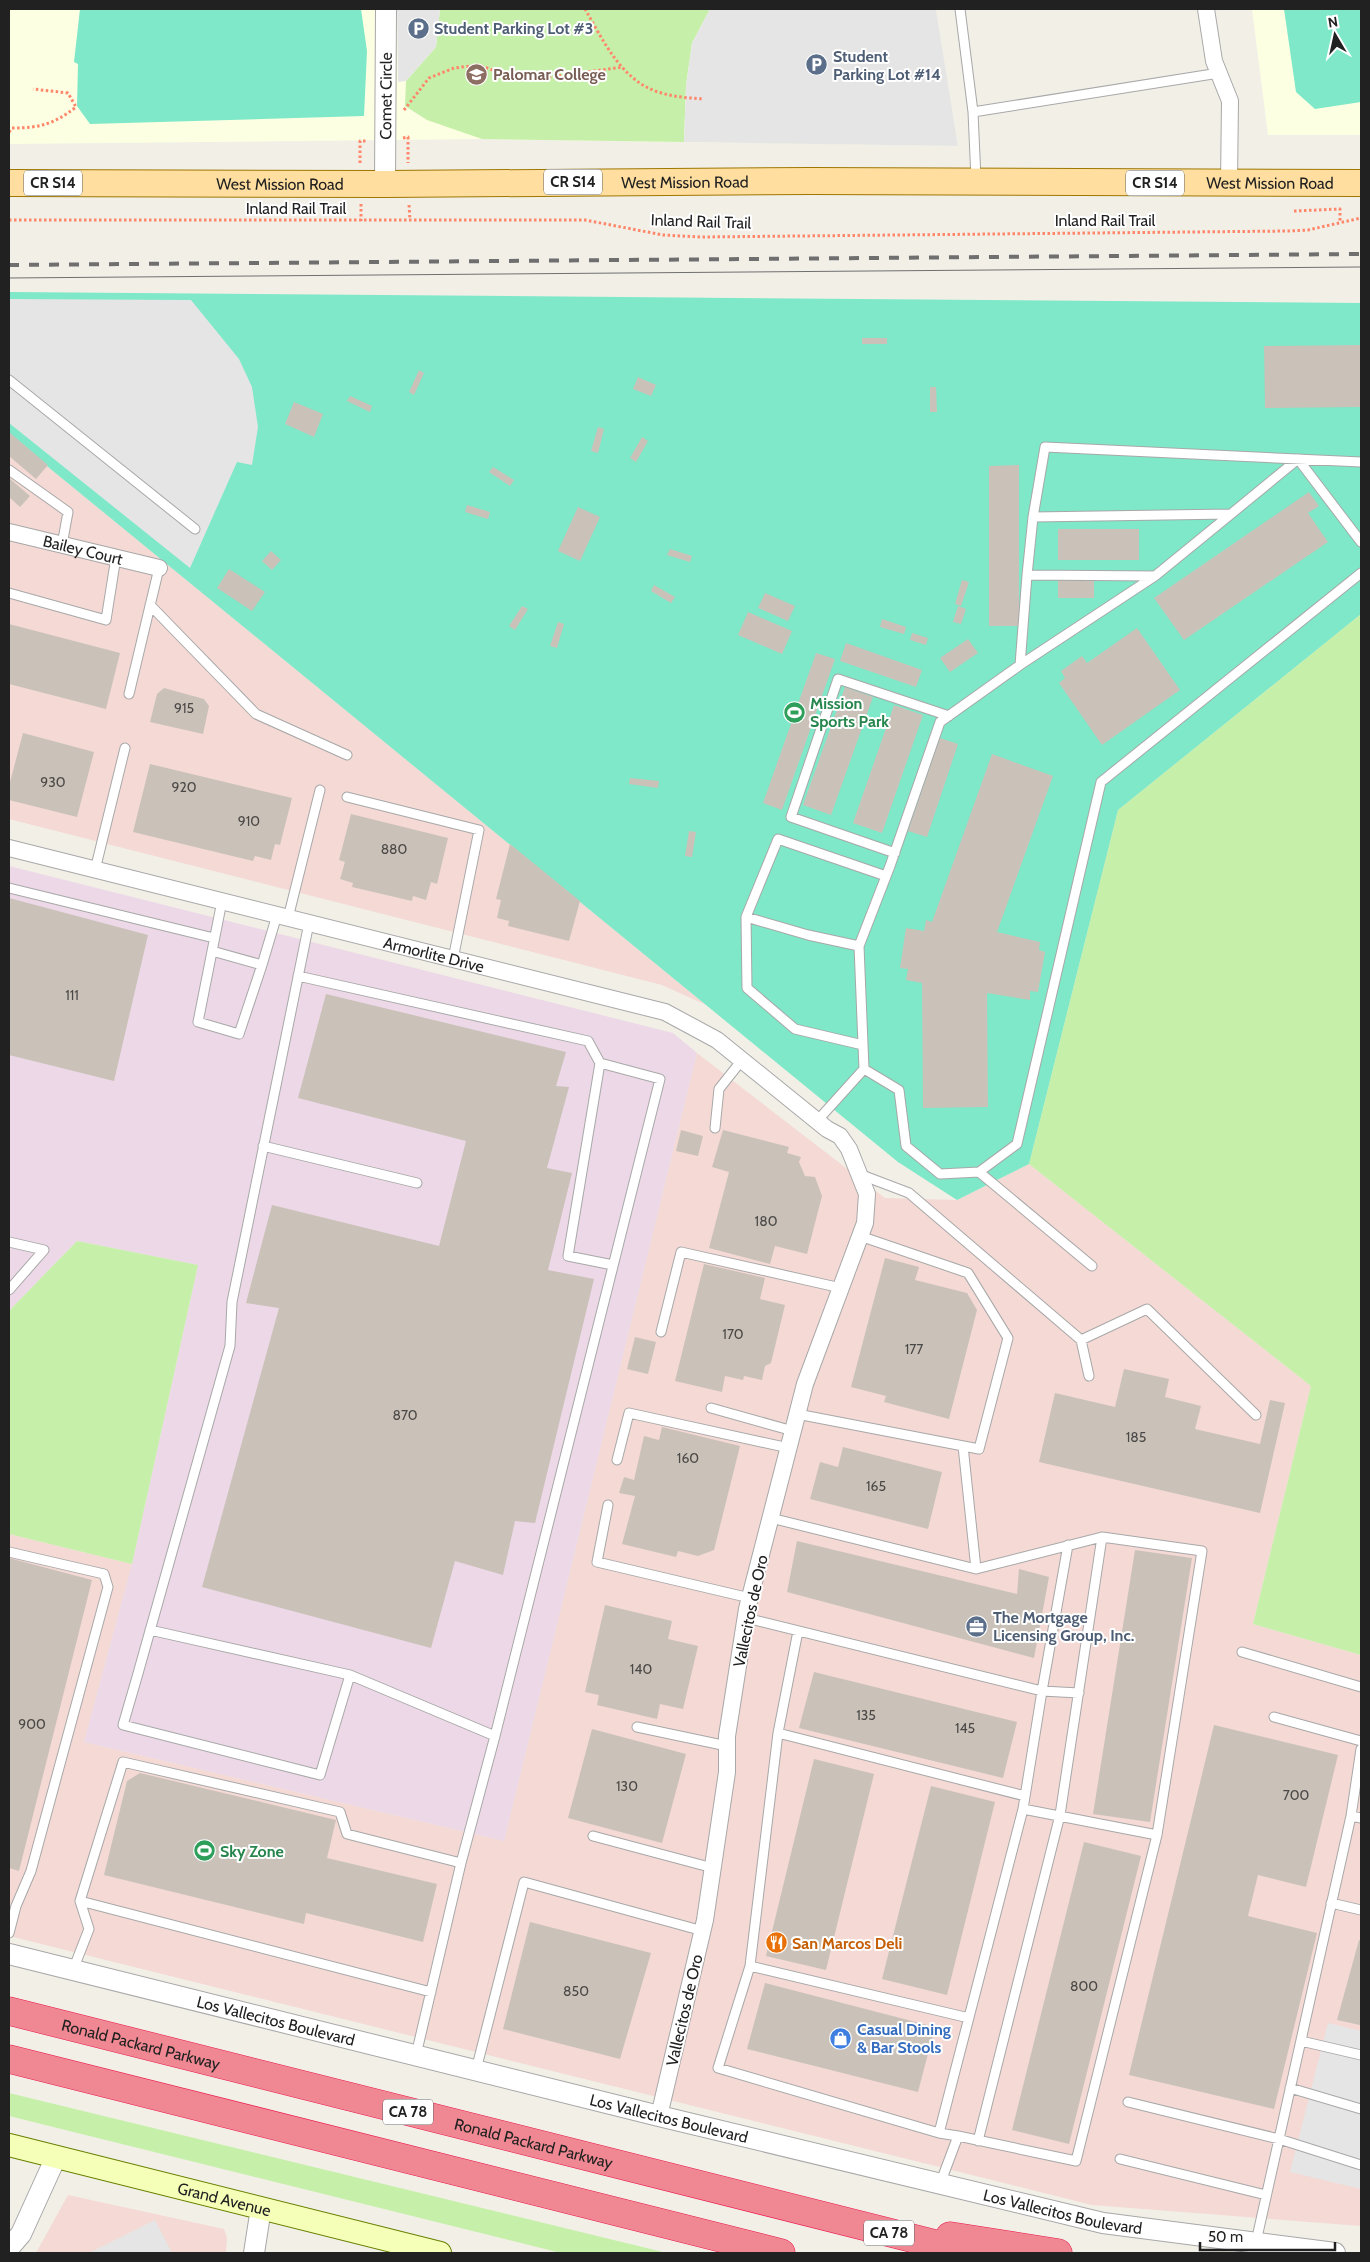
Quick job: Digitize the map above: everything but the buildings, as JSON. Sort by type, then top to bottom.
[{"type":"highway","name":"Ronald Packard Parkway","points":[[9,2011],[971,2253]]},
{"type":"highway","points":[[9,2059],[781,2253]]},
{"type":"highway","points":[[808,2213],[1058,2253]]},
{"type":"main road","name":"West Mission Road","points":[[9,183],[385,184],[751,181],[1361,183]]},
{"type":"main road","name":"Grand Avenue","points":[[9,2145],[261,2208],[402,2248],[440,2253]]},
{"type":"street","name":"Comet Circle","points":[[385,184],[386,9]]},
{"type":"street","points":[[1206,9],[1214,61],[1230,101],[1229,183]]},
{"type":"street","name":"Bailey Court","points":[[9,532],[159,568]]},
{"type":"street","name":"Armorlite Drive","points":[[9,848],[665,1012],[718,1040],[822,1125]]},
{"type":"street","name":"Vallecitos de Oro","points":[[658,2116],[703,1931],[727,1772],[727,1746],[750,1598],[805,1384],[865,1223],[867,1194],[849,1148],[840,1136],[822,1125]]},
{"type":"street","name":"Los Vallecitos Boulevard","points":[[9,1954],[658,2116],[1104,2223],[1334,2253]]},
{"type":"street","points":[[9,2248],[21,2234],[56,2157]]},
{"type":"street","points":[[254,2253],[261,2208]]},
{"type":"lane","points":[[960,9],[974,112],[976,182]]},
{"type":"lane","points":[[974,112],[1219,73]]},
{"type":"lane","points":[[9,380],[195,529]]},
{"type":"lane","points":[[1020,665],[1032,516],[1045,447],[1361,462]]},
{"type":"lane","points":[[822,1125],[864,1069],[859,946],[895,853],[940,722],[1020,665],[1155,576],[1298,459]]},
{"type":"lane","points":[[1298,459],[1361,542]]},
{"type":"lane","points":[[9,470],[68,512],[62,545]]},
{"type":"lane","points":[[1032,516],[1231,514]]},
{"type":"lane","points":[[9,593],[106,620],[116,558]]},
{"type":"lane","points":[[129,694],[159,568]]},
{"type":"lane","points":[[864,1069],[899,1090],[906,1146],[940,1174],[979,1172],[1017,1144],[1101,782],[1361,573]]},
{"type":"lane","points":[[1027,575],[1155,576]]},
{"type":"lane","points":[[150,605],[256,714],[347,755]]},
{"type":"lane","points":[[895,853],[792,816],[838,679],[949,716]]},
{"type":"lane","points":[[95,870],[126,748]]},
{"type":"lane","points":[[222,901],[198,1022],[239,1034],[262,965],[282,916],[320,790]]},
{"type":"lane","points":[[347,797],[479,830],[453,959]]},
{"type":"lane","points":[[863,1045],[795,1029],[747,988],[746,917],[778,839],[886,876]]},
{"type":"lane","points":[[9,888],[214,938]]},
{"type":"lane","points":[[746,917],[808,935],[859,946]]},
{"type":"lane","points":[[309,923],[232,1302],[230,1346],[123,1725],[320,1775],[350,1675]]},
{"type":"lane","points":[[212,951],[262,965]]},
{"type":"lane","points":[[298,976],[588,1041],[600,1064],[568,1256],[613,1265]]},
{"type":"lane","points":[[715,1128],[719,1089],[742,1060]]},
{"type":"lane","points":[[416,2056],[461,1863],[495,1736],[660,1078],[600,1064]]},
{"type":"lane","points":[[263,1146],[417,1183]]},
{"type":"lane","points":[[979,1172],[1092,1266]]},
{"type":"lane","points":[[859,1174],[908,1193],[1081,1340],[1089,1376]]},
{"type":"lane","points":[[798,1414],[979,1449],[1008,1338],[968,1273],[860,1236]]},
{"type":"lane","points":[[9,1242],[44,1250],[9,1290]]},
{"type":"lane","points":[[660,1332],[681,1252],[841,1288]]},
{"type":"lane","points":[[1081,1340],[1147,1309],[1256,1415]]},
{"type":"lane","points":[[711,1408],[793,1431]]},
{"type":"lane","points":[[617,1460],[629,1413],[789,1448]]},
{"type":"lane","points":[[963,1446],[976,1569]]},
{"type":"lane","points":[[608,1505],[597,1562],[750,1598]]},
{"type":"lane","points":[[771,1518],[976,1569],[1102,1537],[1202,1551],[1157,1835],[1076,2161],[939,2133],[718,2068],[750,1966],[778,1733],[798,1631]]},
{"type":"lane","points":[[978,2141],[1060,1815],[1102,1537]]},
{"type":"lane","points":[[939,2133],[1023,1810],[1068,1545]]},
{"type":"lane","points":[[9,1552],[104,1574],[108,1587],[31,1872],[18,1901],[9,1933]]},
{"type":"lane","points":[[746,1618],[1042,1691],[1079,1693]]},
{"type":"lane","points":[[150,1630],[350,1675],[495,1736]]},
{"type":"lane","points":[[1242,1652],[1361,1686]]},
{"type":"lane","points":[[1274,1717],[1361,1742]]},
{"type":"lane","points":[[637,1727],[727,1746]]},
{"type":"lane","points":[[778,1733],[1025,1796]]},
{"type":"lane","points":[[1256,2243],[1351,1816],[1361,1750]]},
{"type":"lane","points":[[73,1970],[88,1929],[80,1901],[124,1762],[340,1812],[347,1834],[461,1863]]},
{"type":"lane","points":[[1023,1810],[1060,1815],[1157,1835]]},
{"type":"lane","points":[[1351,1816],[1361,1818]]},
{"type":"lane","points":[[593,1836],[713,1868]]},
{"type":"lane","points":[[475,2070],[524,1882],[703,1931]]},
{"type":"lane","points":[[9,1898],[18,1901]]},
{"type":"lane","points":[[80,1901],[431,1992]]},
{"type":"lane","points":[[1332,1903],[1361,1910]]},
{"type":"lane","points":[[750,1966],[969,2018]]},
{"type":"lane","points":[[1301,2041],[1361,2055]]},
{"type":"lane","points":[[1290,2088],[1361,2109]]},
{"type":"lane","points":[[1128,2102],[1278,2139],[1361,2165]]},
{"type":"lane","points":[[940,2184],[958,2136]]},
{"type":"lane","points":[[1120,2159],[1266,2195]]},
{"type":"path","points":[[585,9],[617,63],[622,67],[656,92],[704,99]]},
{"type":"path","points":[[402,112],[429,78],[454,68],[479,66],[517,79],[543,78],[622,67]]},
{"type":"path","points":[[9,132],[12,128],[30,128],[53,123],[76,107],[68,93],[33,89]]},
{"type":"path","points":[[1294,211],[1340,209],[1340,222]]},
{"type":"path","name":"Inland Rail Trail","points":[[9,220],[585,220],[663,235],[701,237],[1288,231],[1308,230],[1361,218]]},
{"type":"shaded area","name":"Palomar College","points":[[9,9],[936,9],[958,146],[482,139],[9,144]]},
{"type":"shaded area","name":"Student Parking Lot #3","points":[[397,9],[440,9],[436,47],[406,81],[398,82]]},
{"type":"shaded area","name":"Student Parking Lot #14","points":[[710,9],[936,9],[958,146],[684,142],[686,86],[692,43]]},
{"type":"shaded area","points":[[1252,9],[1361,9],[1361,135],[1268,135]]},
{"type":"shaded area","points":[[9,299],[191,300],[239,359],[252,387],[258,427],[252,465],[237,462],[190,568],[9,423]]},
{"type":"shaded area","points":[[9,435],[706,1005],[662,985],[9,819]]},
{"type":"shaded area","points":[[9,866],[673,1033],[697,1053],[504,1841],[84,1742],[132,1564],[198,1265],[77,1241],[9,1311]]},
{"type":"shaded area","points":[[697,1053],[885,1198],[957,1200],[1029,1164],[1311,1386],[1253,1624],[1361,1655],[1361,2226],[1092,2205],[9,1936],[9,1534],[132,1564],[84,1742],[504,1841]]},
{"type":"shaded area","points":[[1328,2023],[1361,2031],[1361,2189],[1290,2172]]},
{"type":"shaded area","points":[[68,2195],[224,2229],[227,2238],[226,2253],[36,2253]]},
{"type":"shaded area","points":[[155,2220],[172,2253],[89,2253]]},
{"type":"green space","points":[[80,9],[361,9],[367,51],[364,116],[90,124],[77,106],[78,64],[74,62]]},
{"type":"green space","points":[[440,9],[710,9],[692,43],[686,86],[684,142],[482,139],[427,120],[405,106],[406,81],[436,47]]},
{"type":"green space","points":[[1284,9],[1361,9],[1361,102],[1315,109],[1296,92]]},
{"type":"green space","name":"Mission Sports Park","points":[[9,292],[1361,303],[1361,614],[1118,810],[1029,1164],[957,1200],[898,1162],[9,435]]},
{"type":"green space","points":[[1361,614],[1361,1655],[1253,1624],[1311,1386],[1029,1164],[1118,810]]},
{"type":"green space","points":[[77,1241],[198,1265],[132,1564],[9,1534],[9,1311]]},
{"type":"green space","points":[[9,2093],[667,2253],[561,2253],[9,2116]]},
{"type":"tram line","points":[[9,278],[1361,267]]},
{"type":"railway","points":[[9,265],[1361,254]]},
{"type":"place","name":"Student Parking Lot #3","points":[[418,28]]},
{"type":"place","name":"Student Parking Lot #14","points":[[817,65]]},
{"type":"place","name":"Palomar College","points":[[477,74]]},
{"type":"place","name":"Mission Sports Park","points":[[794,712]]},
{"type":"place","name":"The Mortgage Licensing Group, Inc.","points":[[977,1626]]},
{"type":"place","name":"Sky Zone","points":[[204,1851]]},
{"type":"place","name":"San Marcos Deli","points":[[776,1943]]},
{"type":"place","name":"Casual Dining & Bar Stools","points":[[841,2038]]}]
